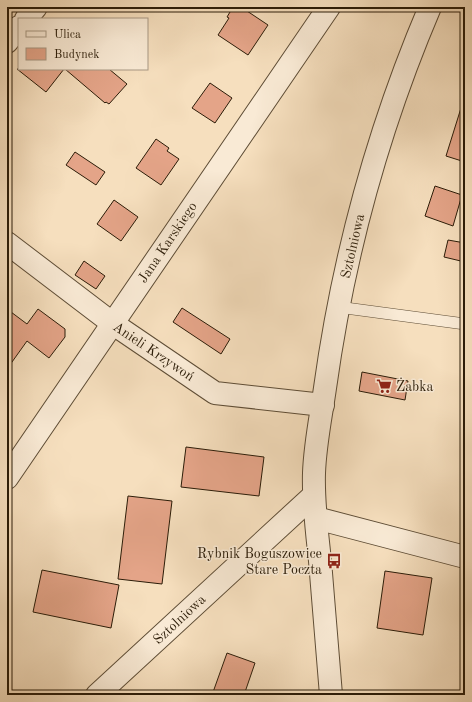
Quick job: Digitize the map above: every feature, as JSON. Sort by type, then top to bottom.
[{"type":"street","points":[[27,18],[36,7]]},
{"type":"street","name":"Jana Karskiego","points":[[7,478],[329,7]]},
{"type":"street","name":"Sztolniowa","points":[[331,695],[314,495],[316,445],[338,307],[361,206],[379,145],[419,33],[430,7]]},
{"type":"street","points":[[7,42],[18,28]]},
{"type":"street","name":"Anieli Krzywoń","points":[[7,243],[112,323],[215,393],[323,405]]},
{"type":"street","name":"Sztolniowa","points":[[96,695],[314,495]]},
{"type":"street","points":[[316,518],[465,557]]},
{"type":"lane","points":[[338,307],[465,324]]},
{"type":"building","points":[[233,7],[241,7],[268,25],[248,55],[218,35],[229,18],[227,17]]},
{"type":"building","points":[[18,70],[63,70],[46,92]]},
{"type":"building","points":[[66,70],[110,70],[127,84],[109,104],[106,102],[105,103]]},
{"type":"building","points":[[210,83],[232,98],[215,123],[192,108]]},
{"type":"building","points":[[461,108],[465,109],[465,162],[446,156]]},
{"type":"building","points":[[156,139],[169,148],[167,151],[179,159],[161,185],[136,168]]},
{"type":"building","points":[[75,152],[105,172],[96,185],[66,165]]},
{"type":"building","points":[[435,186],[462,195],[453,226],[425,216]]},
{"type":"building","points":[[114,200],[138,217],[121,241],[97,224]]},
{"type":"building","points":[[448,240],[465,243],[465,262],[444,257]]},
{"type":"building","points":[[84,261],[105,276],[96,289],[75,275]]},
{"type":"building","points":[[182,308],[230,339],[221,354],[173,322]]},
{"type":"building","points":[[7,309],[27,324],[38,309],[65,329],[65,337],[49,358],[27,341],[7,369]]},
{"type":"building","name":"Żabka","points":[[362,372],[408,381],[405,400],[359,391]]},
{"type":"building","points":[[186,447],[264,457],[259,496],[181,487]]},
{"type":"building","points":[[128,496],[172,501],[162,584],[118,579]]},
{"type":"building","points":[[42,570],[119,585],[111,628],[33,612]]},
{"type":"building","points":[[385,571],[432,578],[423,635],[377,628]]},
{"type":"building","points":[[227,653],[255,663],[244,695],[212,695]]},
{"type":"place","name":"Żabka","points":[[384,386]]},
{"type":"place","name":"Rybnik Boguszowice Stare Poczta","points":[[334,561]]}]
